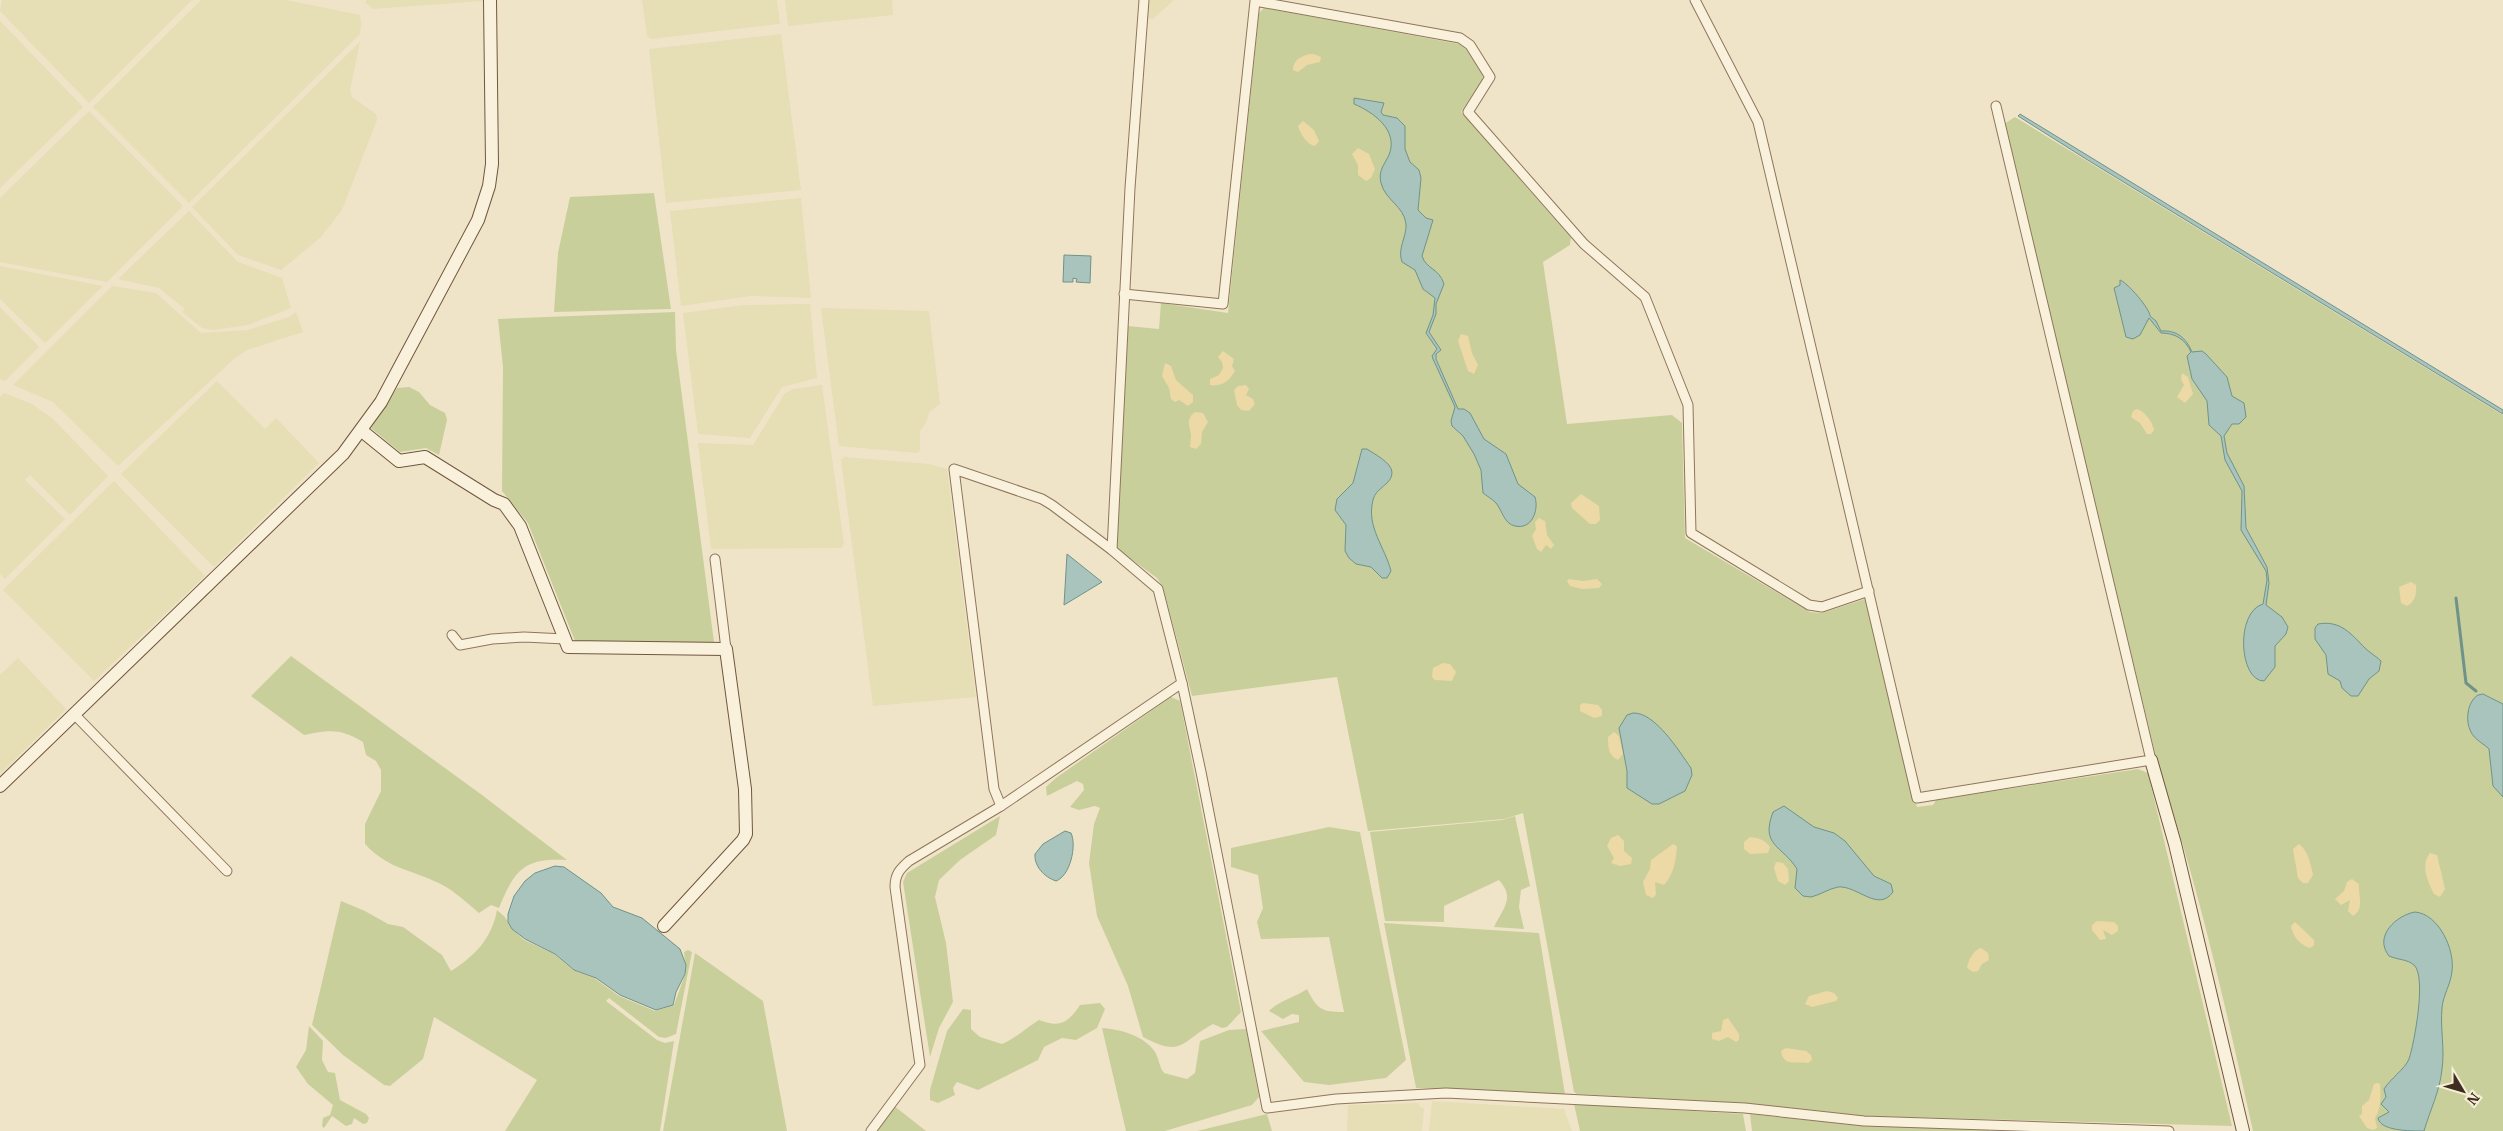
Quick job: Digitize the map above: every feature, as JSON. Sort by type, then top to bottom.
[{"type":"street","points":[[0,786],[343,454],[362,431],[381,402],[478,220],[484,202],[492,164],[490,0]]},
{"type":"street","points":[[1112,550],[1130,188],[1144,0]]},
{"type":"street","points":[[1695,0],[1758,122],[1917,798],[2151,760]]},
{"type":"street","points":[[1124,294],[1223,304],[1255,1],[1460,38],[1470,45],[1490,77],[1468,112],[1584,244],[1645,296],[1688,405],[1690,533],[1809,605],[1822,607],[1869,591]]},
{"type":"street","points":[[1996,106],[2151,760],[2176,844],[2243,1131]]},
{"type":"street","points":[[362,431],[399,461],[425,457],[494,500],[504,504],[520,526],[568,647],[726,650]]},
{"type":"street","points":[[1001,806],[994,789],[954,469],[1042,499],[1112,550],[1158,589],[1182,683],[1267,1108],[1336,1099],[1446,1093],[1745,1108],[1864,1121],[2169,1131]]},
{"type":"street","points":[[664,926],[743,840],[746,834],[745,789],[715,559]]},
{"type":"street","points":[[452,635],[460,645],[492,639],[524,637],[565,639]]},
{"type":"street","points":[[872,1131],[920,1065],[895,878],[909,861],[1001,806],[1182,683]]},
{"type":"street","points":[[74,714],[227,871]]},
{"type":"shaded area","points":[[2,0],[192,0],[89,103],[0,11]]},
{"type":"shaded area","points":[[201,0],[286,0],[360,15],[361,24],[360,34],[189,203],[93,107]]},
{"type":"shaded area","points":[[366,0],[484,1],[373,9],[366,3]]},
{"type":"shaded area","points":[[642,0],[777,0],[780,24],[651,39],[647,36]]},
{"type":"shaded area","points":[[785,0],[892,0],[893,15],[788,26]]},
{"type":"shaded area","points":[[1150,0],[1174,0],[1153,19],[1148,18]]},
{"type":"shaded area","points":[[0,21],[83,107],[0,188]]},
{"type":"shaded area","points":[[781,34],[801,190],[666,203],[649,49]]},
{"type":"shaded area","points":[[360,42],[350,90],[352,97],[376,114],[377,120],[342,210],[320,238],[281,270],[238,255],[192,207]]},
{"type":"shaded area","points":[[89,111],[183,206],[107,282],[0,262],[0,198]]},
{"type":"shaded area","points":[[801,198],[811,298],[751,296],[681,306],[670,211]]},
{"type":"shaded area","points":[[189,211],[238,262],[282,278],[291,308],[248,325],[213,330],[202,328],[182,312],[185,309],[159,288],[118,279]]},
{"type":"shaded area","points":[[0,266],[103,286],[45,343],[0,299]]},
{"type":"shaded area","points":[[112,286],[156,293],[201,333],[248,330],[289,317],[296,312],[303,332],[247,350],[235,358],[118,466],[53,402],[13,385]]},
{"type":"shaded area","points":[[810,304],[817,378],[782,387],[750,438],[698,434],[683,313],[744,305]]},
{"type":"shaded area","points":[[0,307],[39,347],[5,381],[0,379]]},
{"type":"shaded area","points":[[821,308],[929,311],[940,404],[929,412],[927,421],[920,431],[920,450],[917,453],[839,446]]},
{"type":"shaded area","points":[[217,381],[265,429],[276,418],[319,463],[214,567],[121,474]]},
{"type":"shaded area","points":[[822,385],[844,544],[842,548],[711,549],[698,443],[753,445],[785,393],[793,389]]},
{"type":"shaded area","points":[[4,393],[32,404],[53,419],[108,476],[70,515],[30,475],[25,480],[65,519],[5,579],[0,574],[0,397]]},
{"type":"shaded area","points":[[844,457],[929,464],[947,469],[976,697],[873,706],[841,460]]},
{"type":"shaded area","points":[[114,481],[205,576],[94,681],[3,590]]},
{"type":"shaded area","points":[[18,658],[66,709],[0,774],[0,675]]},
{"type":"shaded area","points":[[1432,1101],[1564,1109],[1572,1131],[1429,1131]]},
{"type":"shaded area","points":[[1419,1103],[1420,1107],[1424,1108],[1422,1131],[1347,1131],[1348,1105]]},
{"type":"green space","points":[[1264,8],[1459,44],[1466,49],[1483,75],[1482,81],[1461,112],[1571,238],[1570,245],[1543,262],[1567,424],[1672,415],[1682,423],[1685,538],[1810,612],[1822,613],[1865,599],[1917,807],[1933,805],[1936,800],[2138,769],[2148,773],[2232,1126],[1866,1116],[1746,1103],[1577,1094],[1574,1092],[1523,813],[1504,819],[1368,831],[1337,677],[1192,696],[1163,587],[1157,578],[1116,548],[1128,326],[1159,329],[1161,303],[1228,313],[1259,13]]},
{"type":"green space","points":[[2015,117],[2503,415],[2503,1131],[2253,1131],[2199,903],[2159,769],[2004,124]]},
{"type":"green space","points":[[654,193],[671,309],[554,312],[558,253],[570,197]]},
{"type":"green space","points":[[675,312],[676,350],[714,642],[575,641],[528,523],[502,491],[503,367],[498,319]]},
{"type":"green space","points":[[409,387],[419,392],[430,405],[445,413],[447,420],[439,455],[426,448],[400,452],[371,428],[397,388]]},
{"type":"green space","points":[[291,656],[482,795],[567,860],[540,861],[531,864],[516,875],[499,908],[491,905],[479,913],[446,887],[384,860],[365,844],[365,824],[381,791],[381,770],[376,761],[366,755],[363,742],[348,734],[334,731],[304,735],[251,696]]},
{"type":"green space","points":[[1171,697],[1180,701],[1241,1012],[1227,1027],[1222,1028],[1213,1024],[1187,1042],[1174,1047],[1156,1043],[1143,1037],[1128,986],[1097,916],[1089,863],[1094,824],[1100,808],[1095,806],[1079,810],[1070,807],[1084,790],[1083,784],[1077,781],[1047,796],[1046,787]]},
{"type":"green space","points":[[1000,816],[996,835],[960,860],[939,880],[935,897],[946,943],[953,1002],[939,1028],[930,1057],[903,882],[907,873]]},
{"type":"green space","points":[[1515,816],[1530,886],[1521,890],[1519,907],[1524,929],[1494,927],[1507,898],[1504,886],[1499,880],[1444,906],[1444,922],[1385,921],[1370,832],[1502,820]]},
{"type":"green space","points":[[1329,827],[1360,832],[1406,1060],[1386,1078],[1329,1085],[1304,1082],[1261,1031],[1299,1022],[1299,1015],[1292,1014],[1283,1019],[1269,1011],[1278,1004],[1307,989],[1321,1008],[1344,1012],[1329,937],[1261,939],[1257,922],[1263,908],[1258,875],[1231,867],[1231,848]]},
{"type":"green space","points":[[341,901],[365,911],[388,924],[403,927],[442,955],[451,971],[468,959],[487,938],[497,910],[505,917],[512,929],[524,940],[554,954],[573,970],[594,978],[619,996],[655,1011],[674,1005],[686,972],[684,952],[688,950],[692,952],[676,1034],[666,1038],[659,1037],[609,998],[606,1001],[657,1040],[665,1043],[674,1041],[660,1131],[505,1131],[537,1080],[434,1017],[423,1059],[390,1086],[384,1085],[343,1055],[312,1025]]},
{"type":"green space","points":[[1384,923],[1539,933],[1565,1094],[1416,1088]]},
{"type":"green space","points":[[695,953],[763,1001],[787,1131],[663,1131]]},
{"type":"green space","points":[[1100,1003],[1105,1009],[1097,1028],[1076,1040],[1062,1038],[1044,1047],[1038,1060],[978,1090],[957,1082],[953,1088],[955,1095],[938,1103],[930,1100],[930,1090],[947,1031],[963,1009],[971,1010],[971,1029],[980,1037],[1002,1044],[1039,1020],[1058,1024],[1067,1020],[1080,1005]]},
{"type":"green space","points":[[309,1026],[323,1041],[322,1060],[328,1072],[335,1073],[340,1100],[366,1114],[369,1118],[367,1123],[363,1124],[354,1118],[352,1124],[346,1126],[332,1116],[324,1128],[322,1126],[323,1118],[330,1115],[333,1105],[308,1084],[296,1067],[306,1050]]},
{"type":"green space","points":[[1102,1028],[1132,1034],[1139,1038],[1151,1046],[1164,1073],[1187,1079],[1195,1073],[1200,1041],[1229,1030],[1246,1029],[1259,1097],[1252,1105],[1165,1131],[1126,1131]]},
{"type":"green space","points":[[1574,1104],[1743,1114],[1746,1131],[1580,1131]]},
{"type":"green space","points":[[893,1105],[926,1131],[874,1131]]},
{"type":"green space","points":[[1267,1114],[1272,1131],[1197,1131]]},
{"type":"green space","points":[[1750,1114],[1862,1126],[1989,1129],[1989,1131],[1752,1131]]},
{"type":"sand","points":[[1314,54],[1321,57],[1320,62],[1307,65],[1298,72],[1293,70],[1297,60],[1306,55]]},
{"type":"sand","points":[[1303,121],[1314,130],[1319,141],[1315,146],[1307,141],[1300,132],[1298,126]]},
{"type":"sand","points":[[1358,148],[1369,154],[1375,169],[1371,178],[1366,181],[1358,175],[1358,165],[1352,154]]},
{"type":"sand","points":[[1461,334],[1468,336],[1472,353],[1478,365],[1474,374],[1468,371],[1458,341]]},
{"type":"sand","points":[[1223,351],[1234,359],[1232,366],[1235,371],[1225,382],[1218,385],[1210,385],[1210,379],[1219,375],[1223,368],[1222,362],[1218,357]]},
{"type":"sand","points":[[1165,363],[1171,366],[1176,380],[1193,395],[1193,402],[1188,406],[1179,400],[1175,402],[1171,399],[1169,388],[1162,376]]},
{"type":"sand","points":[[2182,373],[2188,377],[2193,394],[2185,403],[2177,397],[2184,385],[2181,379]]},
{"type":"sand","points":[[1246,385],[1249,389],[1246,395],[1253,399],[1255,404],[1249,411],[1241,410],[1237,405],[1234,390],[1238,386]]},
{"type":"sand","points":[[2137,409],[2143,412],[2150,421],[2154,430],[2151,434],[2147,434],[2140,423],[2131,417],[2133,411]]},
{"type":"sand","points":[[1195,412],[1203,413],[1208,422],[1202,432],[1201,444],[1196,449],[1190,447],[1189,422],[1190,417]]},
{"type":"sand","points":[[1581,494],[1599,506],[1600,520],[1596,524],[1590,524],[1572,508],[1571,503]]},
{"type":"sand","points":[[1539,518],[1545,521],[1547,535],[1554,545],[1551,549],[1546,545],[1541,552],[1537,549],[1532,536],[1536,529],[1535,522]]},
{"type":"sand","points":[[1569,579],[1583,581],[1597,579],[1602,584],[1599,588],[1582,589],[1570,586],[1567,581]]},
{"type":"sand","points":[[2411,582],[2416,585],[2416,594],[2414,600],[2407,606],[2401,603],[2399,587]]},
{"type":"sand","points":[[1443,663],[1450,664],[1456,672],[1452,681],[1435,680],[1432,677],[1433,668]]},
{"type":"sand","points":[[1583,703],[1598,705],[1602,710],[1602,716],[1594,718],[1580,711],[1580,705]]},
{"type":"sand","points":[[1614,732],[1619,736],[1623,754],[1618,760],[1612,756],[1609,747],[1608,737]]},
{"type":"sand","points":[[1618,835],[1624,841],[1624,851],[1632,858],[1631,864],[1620,866],[1611,863],[1614,858],[1607,846],[1611,838]]},
{"type":"sand","points":[[1750,837],[1766,843],[1770,847],[1768,853],[1750,854],[1744,849],[1744,842]]},
{"type":"sand","points":[[1673,844],[1677,846],[1677,851],[1670,876],[1664,885],[1655,882],[1656,894],[1653,898],[1646,895],[1643,882],[1650,869],[1651,860]]},
{"type":"sand","points":[[2299,844],[2307,854],[2313,875],[2308,883],[2303,883],[2298,878],[2293,849]]},
{"type":"sand","points":[[2430,853],[2437,855],[2445,889],[2440,897],[2434,894],[2426,873],[2427,858]]},
{"type":"sand","points":[[1776,862],[1783,863],[1788,869],[1789,881],[1785,885],[1778,881],[1774,868]]},
{"type":"sand","points":[[2352,879],[2359,884],[2360,902],[2359,910],[2353,916],[2348,911],[2350,900],[2341,905],[2335,899],[2344,891],[2347,882]]},
{"type":"sand","points":[[2097,921],[2114,922],[2118,926],[2118,931],[2112,935],[2103,930],[2106,939],[2100,940],[2092,930],[2092,925]]},
{"type":"sand","points":[[2295,922],[2314,940],[2314,945],[2310,948],[2303,945],[2295,937],[2291,926]]},
{"type":"sand","points":[[1981,948],[1988,953],[1989,960],[1982,964],[1978,971],[1973,972],[1967,968],[1969,962],[1974,953]]},
{"type":"sand","points":[[1827,991],[1834,993],[1838,998],[1836,1001],[1812,1007],[1805,1004],[1809,996]]},
{"type":"sand","points":[[1728,1018],[1739,1034],[1739,1040],[1736,1042],[1728,1037],[1719,1041],[1712,1039],[1712,1033],[1721,1031],[1723,1020]]},
{"type":"sand","points":[[1786,1048],[1806,1051],[1811,1055],[1812,1060],[1808,1063],[1787,1061],[1782,1056],[1781,1051]]},
{"type":"sand","points":[[2374,1084],[2380,1084],[2380,1102],[2375,1118],[2377,1128],[2373,1130],[2367,1128],[2359,1116],[2362,1114],[2362,1106],[2369,1100]]},
{"type":"water","points":[[1354,98],[1384,103],[1381,112],[1383,115],[1397,118],[1405,126],[1405,149],[1410,162],[1419,170],[1421,178],[1418,210],[1426,218],[1433,220],[1422,256],[1426,264],[1439,275],[1444,284],[1436,304],[1436,314],[1429,332],[1441,350],[1436,354],[1436,359],[1458,409],[1464,409],[1470,413],[1484,439],[1506,454],[1518,484],[1535,497],[1535,513],[1526,525],[1515,526],[1508,523],[1496,503],[1483,493],[1481,470],[1474,454],[1463,436],[1452,426],[1451,421],[1455,407],[1432,356],[1437,349],[1426,333],[1433,315],[1435,298],[1423,289],[1415,270],[1402,262],[1401,247],[1406,229],[1405,218],[1386,194],[1380,179],[1383,165],[1389,155],[1390,138],[1382,123],[1369,112],[1354,104]]},
{"type":"water","points":[[2020,114],[2503,410],[2503,414],[2086,159],[2018,116]]},
{"type":"water","points":[[1064,255],[1091,256],[1090,283],[1076,282],[1077,279],[1073,278],[1073,282],[1063,282]]},
{"type":"water","points":[[2120,280],[2138,296],[2161,331],[2172,332],[2180,336],[2187,343],[2192,352],[2202,351],[2206,354],[2227,377],[2232,396],[2244,403],[2246,417],[2239,424],[2232,424],[2224,436],[2227,453],[2244,486],[2246,528],[2267,567],[2269,583],[2266,605],[2282,617],[2288,627],[2286,634],[2275,646],[2275,667],[2264,681],[2256,678],[2249,670],[2245,659],[2244,632],[2248,619],[2254,610],[2263,604],[2267,580],[2266,571],[2241,530],[2242,491],[2225,460],[2221,436],[2209,425],[2207,401],[2192,379],[2187,356],[2191,352],[2189,347],[2171,334],[2161,333],[2149,318],[2140,335],[2133,339],[2126,337],[2114,288],[2120,285]]},
{"type":"water","points":[[1362,449],[1367,449],[1382,459],[1389,465],[1392,472],[1390,480],[1374,496],[1372,510],[1374,528],[1391,571],[1387,578],[1382,578],[1371,567],[1356,564],[1349,558],[1345,551],[1346,525],[1335,510],[1337,499],[1353,483]]},
{"type":"water","points":[[1067,554],[1102,582],[1064,605]]},
{"type":"water","points":[[2318,624],[2333,624],[2345,629],[2381,661],[2379,671],[2369,679],[2358,696],[2351,696],[2342,688],[2340,681],[2328,674],[2326,655],[2315,639],[2315,628]]},
{"type":"water","points":[[2483,694],[2503,704],[2503,797],[2493,786],[2489,749],[2472,735],[2468,723],[2468,712],[2471,702],[2478,695]]},
{"type":"water","points":[[1633,713],[1641,714],[1658,725],[1691,768],[1692,775],[1685,791],[1659,804],[1652,804],[1627,788],[1627,771],[1619,728],[1627,715]]},
{"type":"water","points":[[1784,806],[1814,827],[1834,833],[1845,841],[1874,876],[1891,884],[1893,892],[1887,898],[1881,900],[1838,887],[1811,897],[1803,896],[1795,888],[1797,869],[1774,844],[1769,832],[1773,812]]},
{"type":"water","points":[[1065,831],[1071,833],[1073,853],[1065,873],[1056,881],[1048,877],[1038,867],[1035,854],[1043,844]]},
{"type":"water","points":[[555,866],[564,867],[601,893],[613,907],[642,918],[680,949],[686,965],[685,974],[676,992],[673,1005],[656,1010],[620,995],[596,978],[574,970],[555,954],[525,939],[512,929],[508,922],[508,914],[514,896],[525,881],[535,873]]},
{"type":"water","points":[[2415,912],[2424,914],[2431,919],[2444,934],[2451,953],[2452,963],[2451,976],[2442,1008],[2443,1061],[2441,1077],[2424,1131],[2390,1128],[2384,1126],[2378,1118],[2389,1112],[2381,1104],[2386,1097],[2384,1089],[2409,1059],[2414,1040],[2419,996],[2418,972],[2414,965],[2389,956],[2385,948],[2385,934],[2401,917]]},
{"type":"waterway","points":[[2456,598],[2466,683],[2476,691]]}]
